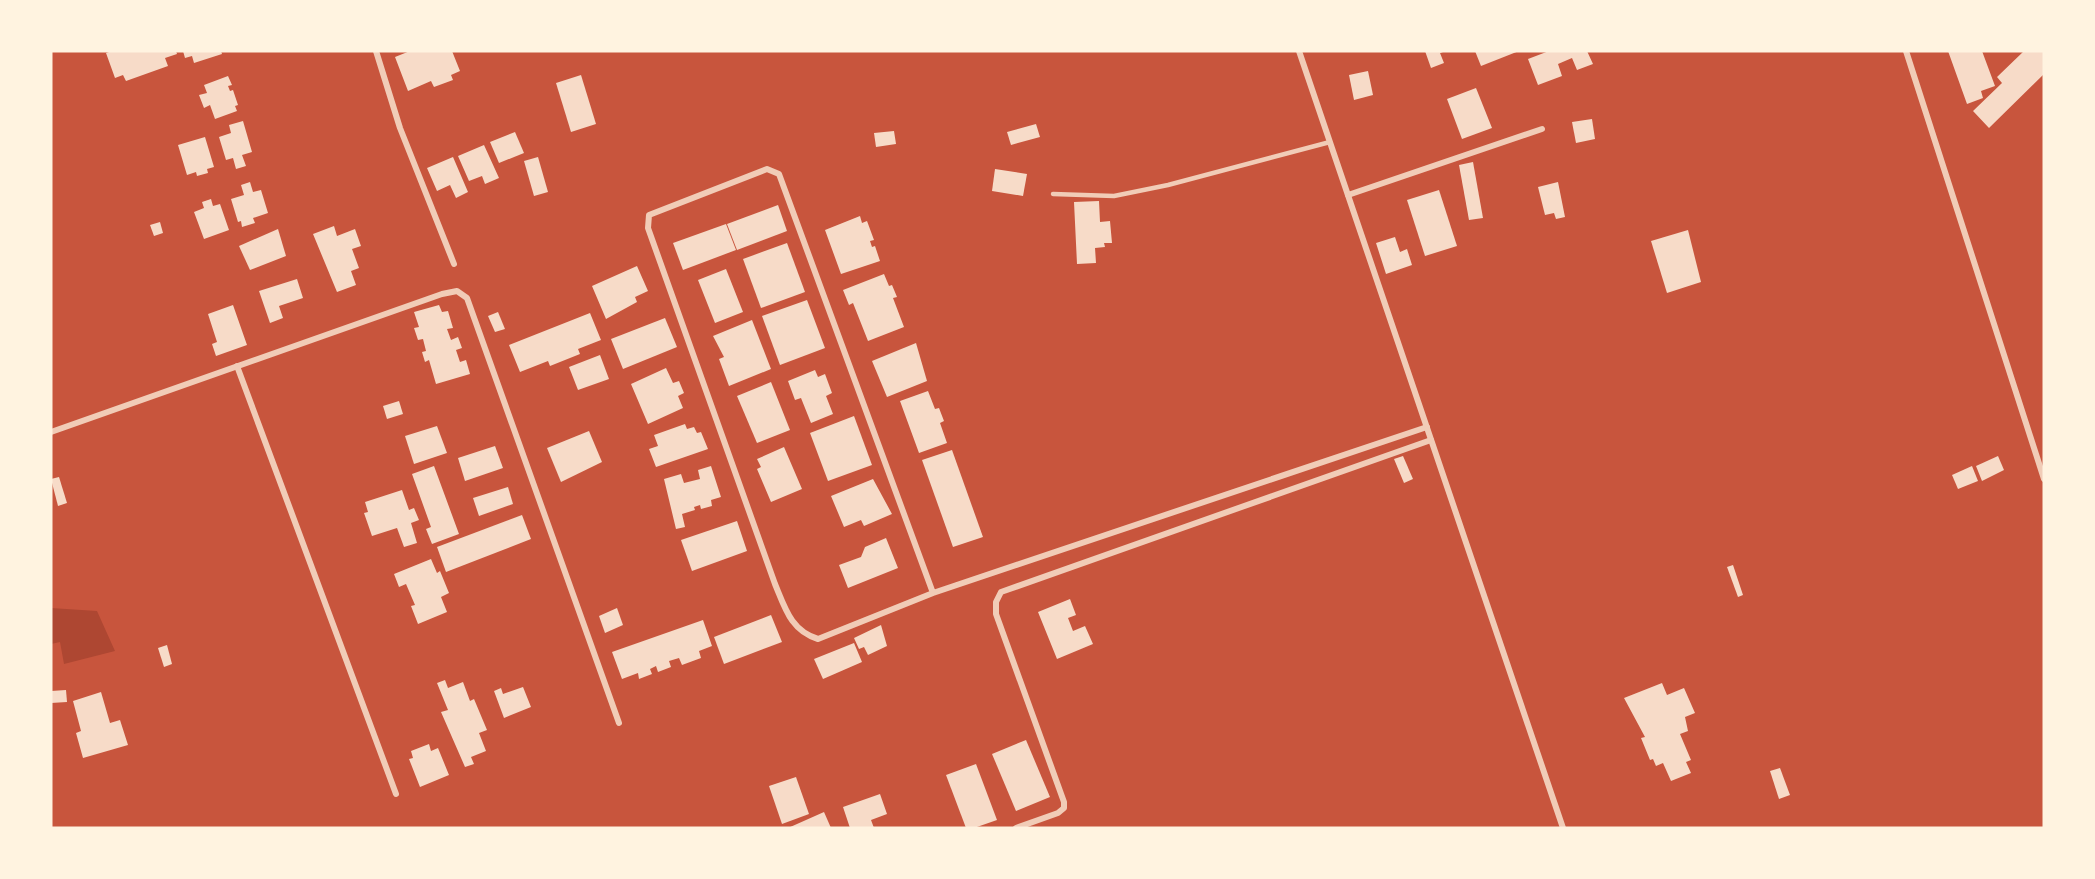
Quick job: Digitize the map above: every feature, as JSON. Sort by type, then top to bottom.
[{"type":"street","points":[[376,51],[400,128],[454,264]]},
{"type":"street","points":[[1299,51],[1563,828]]},
{"type":"street","points":[[1906,51],[2044,479]]},
{"type":"street","points":[[1348,195],[1542,129]]},
{"type":"street","points":[[933,593],[779,174],[767,169],[650,215],[648,228],[737,482],[788,617],[798,630],[818,639],[933,593],[1427,427]]},
{"type":"street","points":[[51,432],[442,294],[457,291],[467,298],[619,723]]},
{"type":"street","points":[[237,366],[396,794]]},
{"type":"street","points":[[1016,828],[1058,813],[1064,808],[1064,802],[996,614],[996,602],[1001,592],[1431,440]]},
{"type":"lane","points":[[1053,194],[1114,196],[1168,185],[1330,142]]},
{"type":"shaded area","points":[[51,608],[97,611],[115,651],[64,664],[60,642],[51,644]]},
{"type":"building","points":[[112,51],[176,51],[177,54],[165,58],[168,66],[126,81],[123,75],[115,78],[106,53]]},
{"type":"building","points":[[183,51],[221,51],[222,54],[194,63],[192,56],[185,58]]},
{"type":"building","points":[[410,51],[452,51],[460,71],[451,75],[453,80],[434,87],[431,81],[408,91],[395,57]]},
{"type":"building","points":[[1425,51],[1446,51],[1440,53],[1444,63],[1431,68]]},
{"type":"building","points":[[1475,51],[1519,51],[1481,66]]},
{"type":"building","points":[[1549,51],[1587,51],[1593,64],[1577,70],[1572,58],[1558,64],[1562,76],[1538,85],[1528,59]]},
{"type":"building","points":[[1948,51],[1982,51],[1995,86],[1981,91],[1983,98],[1967,104]]},
{"type":"building","points":[[2024,51],[2044,51],[2044,74],[1989,128],[1973,111],[2002,83],[1997,77]]},
{"type":"building","points":[[1368,71],[1373,95],[1354,100],[1349,75]]},
{"type":"building","points":[[581,75],[596,124],[571,132],[556,83]]},
{"type":"building","points":[[228,76],[232,85],[228,86],[230,91],[233,90],[238,105],[235,106],[237,111],[215,119],[210,105],[204,108],[199,95],[207,93],[204,85]]},
{"type":"building","points":[[1476,88],[1492,128],[1462,139],[1447,99]]},
{"type":"building","points":[[1592,119],[1595,139],[1576,143],[1572,122]]},
{"type":"building","points":[[243,121],[252,152],[242,155],[246,166],[236,169],[233,158],[226,160],[219,137],[231,133],[229,125]]},
{"type":"building","points":[[1036,124],[1040,137],[1011,145],[1007,132]]},
{"type":"building","points":[[894,131],[896,144],[876,147],[874,133]]},
{"type":"building","points":[[515,132],[524,153],[499,163],[490,142]]},
{"type":"building","points":[[205,137],[214,167],[207,169],[208,173],[197,176],[196,172],[187,175],[178,145]]},
{"type":"building","points":[[484,145],[499,178],[485,184],[482,176],[469,181],[458,156]]},
{"type":"building","points":[[453,157],[468,192],[456,198],[450,185],[437,191],[427,168]]},
{"type":"building","points":[[538,157],[548,192],[534,196],[524,161]]},
{"type":"building","points":[[1473,162],[1483,218],[1469,220],[1459,165]]},
{"type":"building","points":[[995,169],[1027,174],[1023,196],[992,191]]},
{"type":"building","points":[[250,182],[253,192],[261,190],[268,213],[253,218],[255,223],[242,227],[241,221],[238,222],[231,199],[244,195],[241,185]]},
{"type":"building","points":[[1558,182],[1565,217],[1556,219],[1554,213],[1545,215],[1538,187]]},
{"type":"building","points":[[1439,190],[1457,246],[1425,256],[1407,200]]},
{"type":"building","points":[[211,199],[213,206],[220,204],[229,230],[204,239],[194,212],[204,208],[202,202]]},
{"type":"building","points":[[1099,201],[1100,222],[1110,221],[1112,243],[1104,243],[1105,247],[1095,248],[1096,263],[1077,264],[1074,202]]},
{"type":"building","points":[[778,205],[787,231],[737,250],[727,224]]},
{"type":"building","points":[[860,216],[862,223],[867,221],[874,240],[870,241],[872,247],[875,246],[880,261],[841,274],[825,230]]},
{"type":"building","points":[[160,222],[163,233],[154,236],[150,225]]},
{"type":"building","points":[[726,224],[736,250],[683,270],[673,243]]},
{"type":"building","points":[[334,226],[337,236],[355,229],[361,246],[352,249],[359,268],[351,271],[356,285],[337,292],[313,234]]},
{"type":"building","points":[[278,229],[286,256],[250,270],[239,246]]},
{"type":"building","points":[[1688,230],[1701,282],[1667,293],[1651,241]]},
{"type":"building","points":[[1395,237],[1400,252],[1407,249],[1412,265],[1386,274],[1376,243]]},
{"type":"building","points":[[787,243],[805,292],[761,308],[743,259]]},
{"type":"building","points":[[637,266],[648,291],[635,297],[637,302],[606,319],[592,286]]},
{"type":"building","points":[[726,269],[743,312],[715,323],[698,280]]},
{"type":"building","points":[[884,274],[897,297],[893,298],[904,327],[868,341],[853,303],[849,305],[843,290]]},
{"type":"building","points":[[297,279],[303,298],[279,306],[283,318],[270,323],[259,291]]},
{"type":"building","points":[[807,300],[825,348],[780,365],[762,316]]},
{"type":"building","points":[[233,305],[247,345],[216,356],[212,344],[217,342],[208,314]]},
{"type":"building","points":[[439,305],[442,312],[448,311],[453,328],[447,329],[451,340],[458,337],[462,348],[456,350],[460,362],[466,360],[470,374],[436,384],[429,360],[425,362],[422,352],[426,351],[423,339],[418,340],[414,328],[419,327],[414,312]]},
{"type":"building","points":[[498,312],[505,329],[495,332],[488,316]]},
{"type":"building","points":[[590,313],[601,340],[578,349],[580,354],[550,366],[548,361],[520,372],[509,345]]},
{"type":"building","points":[[665,318],[677,347],[623,369],[611,339]]},
{"type":"building","points":[[752,320],[771,369],[729,386],[719,359],[724,357],[713,336]]},
{"type":"building","points":[[916,343],[927,381],[887,397],[872,361]]},
{"type":"building","points":[[600,355],[609,379],[578,390],[569,367]]},
{"type":"building","points":[[666,368],[673,383],[679,381],[684,393],[678,396],[683,408],[648,424],[631,384]]},
{"type":"building","points":[[815,370],[818,377],[825,374],[832,393],[826,396],[833,414],[811,423],[801,398],[795,400],[788,381]]},
{"type":"building","points":[[771,382],[790,430],[757,443],[737,396]]},
{"type":"building","points":[[928,391],[935,409],[939,408],[944,421],[940,423],[947,443],[919,453],[900,401]]},
{"type":"building","points":[[399,401],[403,414],[387,419],[383,406]]},
{"type":"building","points":[[854,416],[872,465],[828,481],[810,433]]},
{"type":"building","points":[[685,424],[687,429],[694,427],[697,433],[701,432],[708,449],[656,467],[649,449],[658,446],[654,435]]},
{"type":"building","points":[[437,426],[447,453],[414,464],[405,436]]},
{"type":"building","points":[[589,431],[602,462],[561,482],[547,448]]},
{"type":"building","points":[[495,446],[503,468],[465,481],[458,458]]},
{"type":"building","points":[[784,447],[802,489],[771,502],[757,469],[761,467],[757,459]]},
{"type":"building","points":[[952,450],[983,537],[953,547],[922,460]]},
{"type":"building","points":[[1403,456],[1413,479],[1404,483],[1394,459]]},
{"type":"building","points":[[1998,456],[2004,470],[1982,481],[1976,466]]},
{"type":"building","points":[[434,466],[459,534],[432,544],[426,529],[431,527],[412,474]]},
{"type":"building","points":[[711,466],[721,497],[711,500],[712,506],[701,509],[700,505],[694,507],[695,510],[682,514],[685,527],[676,529],[664,479],[681,474],[684,483],[700,479],[698,470]]},
{"type":"building","points":[[1972,466],[1978,481],[1958,489],[1952,475]]},
{"type":"building","points":[[59,477],[67,503],[58,506],[51,479]]},
{"type":"building","points":[[873,479],[892,514],[864,526],[861,520],[844,527],[831,496]]},
{"type":"building","points":[[508,487],[513,504],[479,516],[473,498]]},
{"type":"building","points":[[402,490],[409,510],[414,508],[419,520],[411,523],[417,543],[404,547],[397,528],[372,536],[364,513],[368,512],[365,502]]},
{"type":"building","points":[[522,515],[531,539],[446,572],[437,547]]},
{"type":"building","points":[[737,521],[747,551],[692,571],[681,540]]},
{"type":"building","points":[[886,538],[898,568],[848,588],[839,565],[861,557],[865,547]]},
{"type":"building","points":[[431,559],[437,573],[440,571],[449,593],[441,597],[447,612],[418,624],[411,606],[415,605],[406,584],[399,587],[394,574]]},
{"type":"building","points":[[1733,565],[1743,595],[1738,597],[1727,567]]},
{"type":"building","points":[[1070,599],[1076,615],[1068,618],[1073,631],[1085,626],[1093,644],[1057,659],[1038,612]]},
{"type":"building","points":[[617,608],[623,625],[605,633],[599,616]]},
{"type":"building","points":[[771,615],[782,642],[724,664],[714,637]]},
{"type":"building","points":[[703,620],[712,646],[699,651],[701,658],[682,665],[679,658],[669,661],[671,667],[658,672],[656,666],[650,669],[652,674],[639,679],[638,673],[622,679],[612,652]]},
{"type":"building","points":[[881,625],[887,646],[868,655],[864,647],[859,649],[854,638]]},
{"type":"building","points":[[854,643],[862,662],[823,679],[814,659]]},
{"type":"building","points":[[167,645],[172,664],[164,667],[158,648]]},
{"type":"building","points":[[445,680],[448,688],[463,682],[470,701],[474,699],[487,730],[479,733],[486,751],[471,757],[474,764],[465,767],[441,712],[448,710],[437,683]]},
{"type":"building","points":[[1662,683],[1667,695],[1684,688],[1695,713],[1685,717],[1688,731],[1680,734],[1691,760],[1686,762],[1691,773],[1671,781],[1663,763],[1656,766],[1653,759],[1650,760],[1641,738],[1645,737],[1624,698]]},
{"type":"building","points":[[523,687],[531,707],[504,718],[494,691],[501,688],[503,694]]},
{"type":"building","points":[[66,690],[67,702],[51,703],[51,691]]},
{"type":"building","points":[[101,692],[110,723],[120,720],[128,745],[83,758],[76,733],[81,731],[73,701]]},
{"type":"building","points":[[1026,740],[1050,797],[1016,811],[992,754]]},
{"type":"building","points":[[429,744],[431,751],[438,748],[449,775],[420,787],[409,759],[413,758],[411,751]]},
{"type":"building","points":[[976,764],[997,820],[974,828],[966,828],[946,775]]},
{"type":"building","points":[[1780,768],[1790,795],[1779,799],[1770,771]]},
{"type":"building","points":[[796,777],[809,814],[782,824],[769,786]]},
{"type":"building","points":[[880,794],[887,814],[871,820],[874,828],[850,828],[843,807]]},
{"type":"building","points":[[824,812],[831,828],[788,828]]}]
